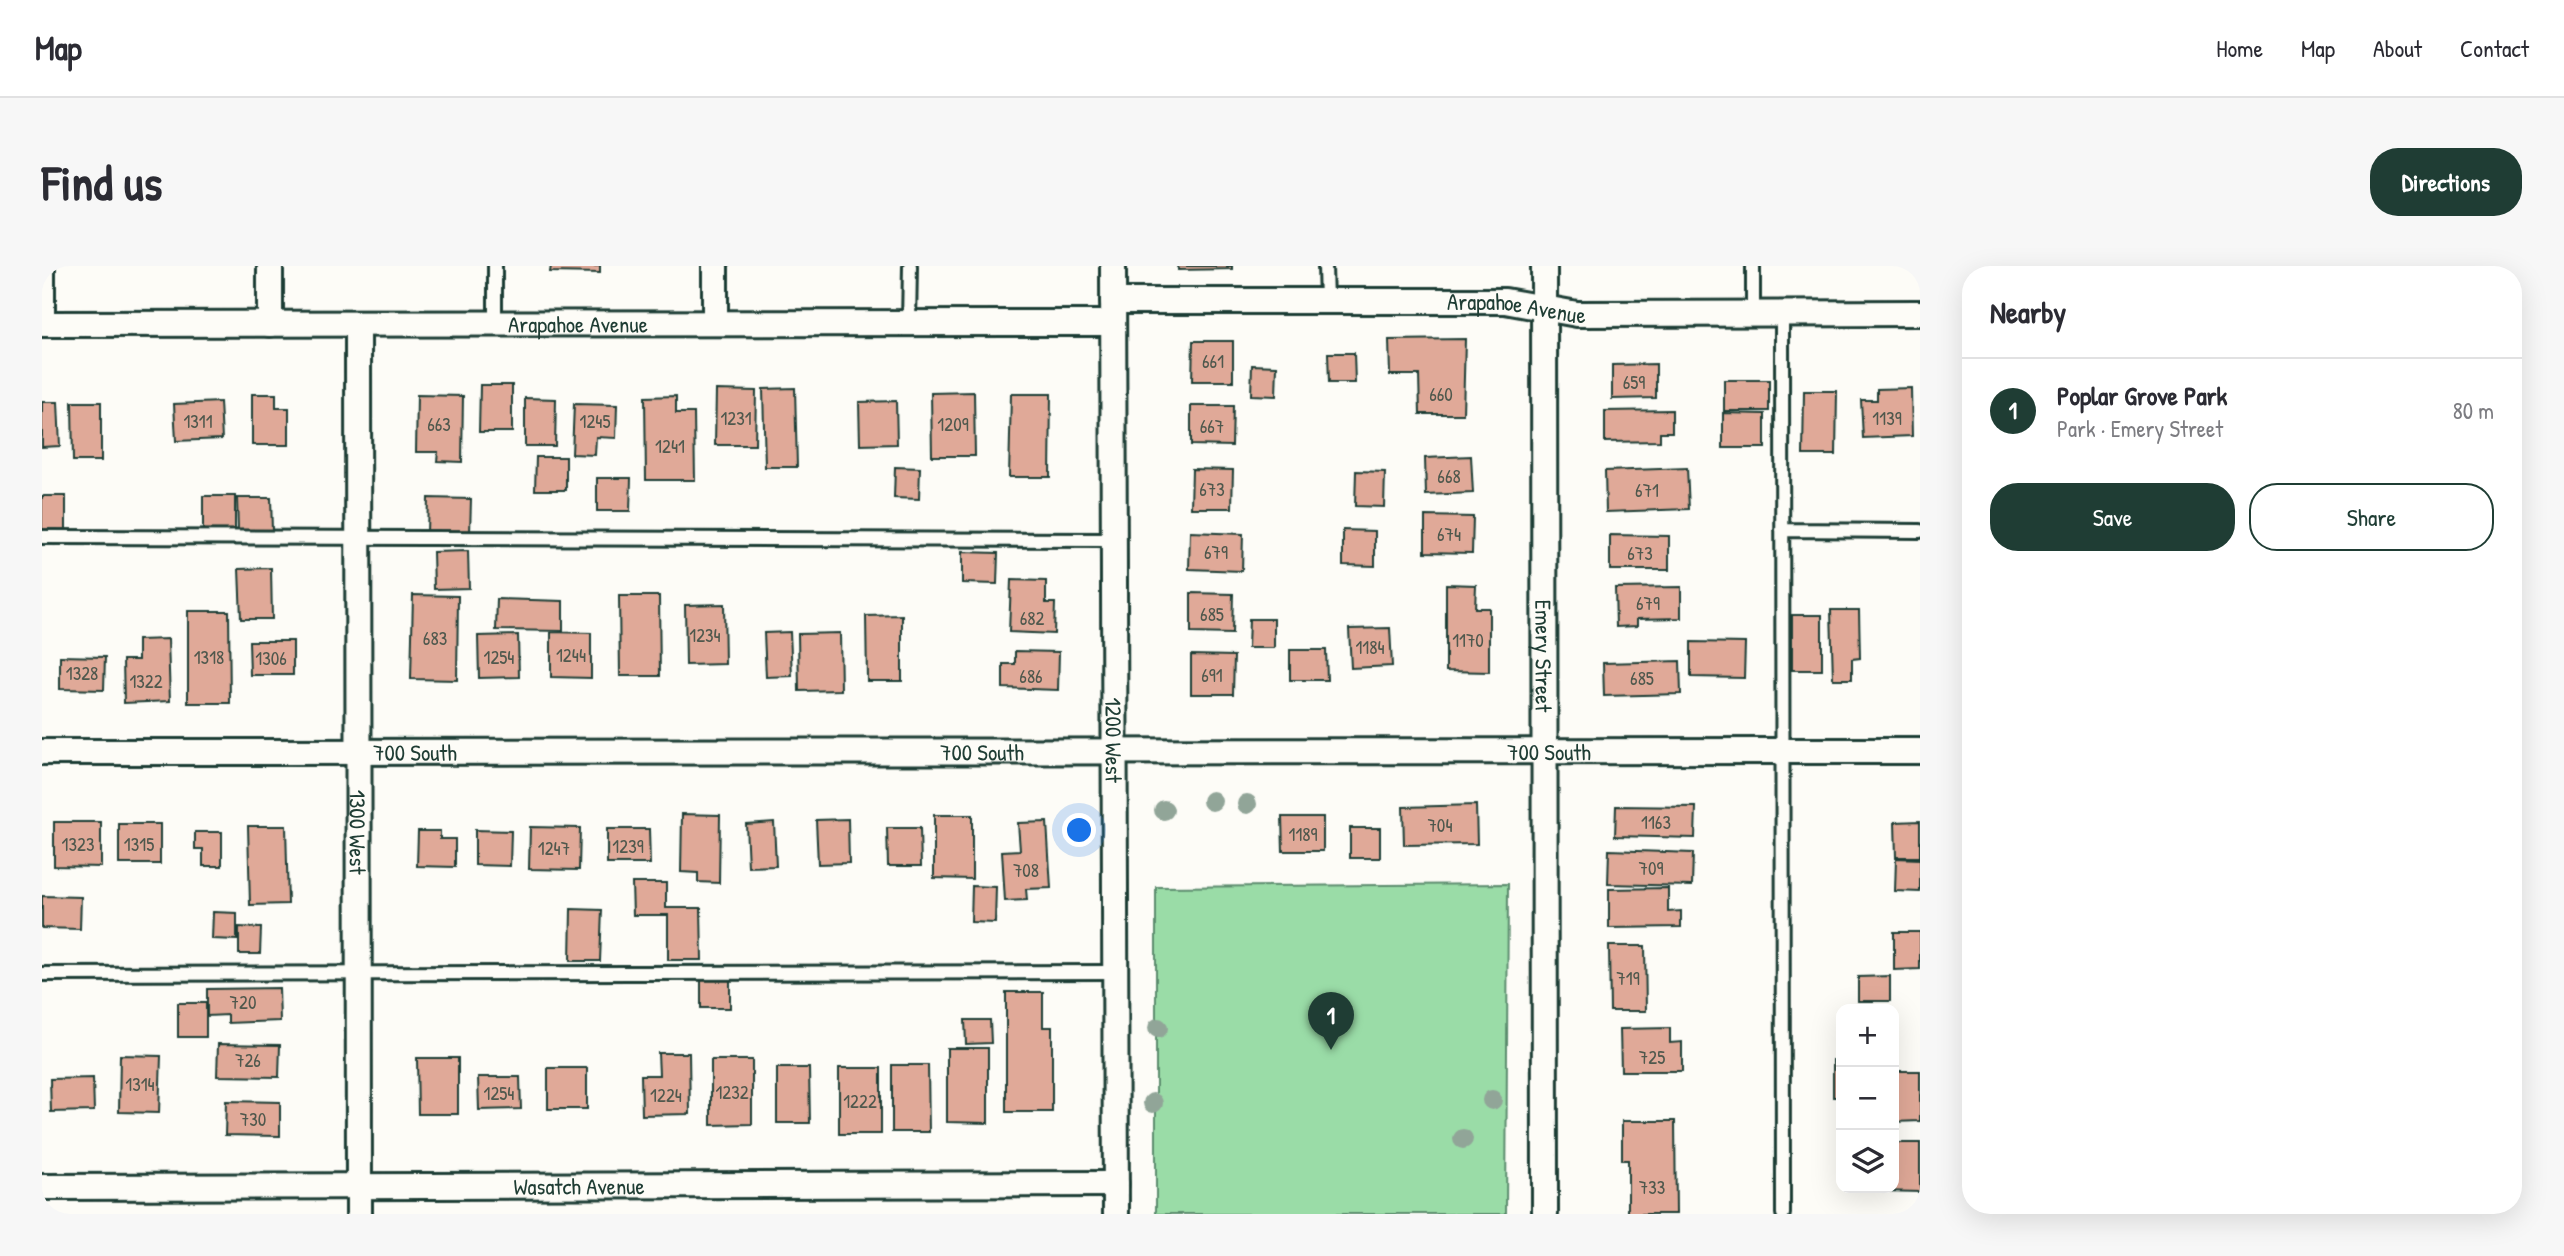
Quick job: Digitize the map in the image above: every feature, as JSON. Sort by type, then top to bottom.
[{"type":"street","points":[[270,266],[270,324]]},
{"type":"street","points":[[715,266],[715,323]]},
{"type":"street","name":"1200 West","points":[[1113,266],[1116,1214]]},
{"type":"street","name":"Emery Street","points":[[1544,266],[1545,1214]]},
{"type":"street","name":"Arapahoe Avenue","points":[[45,324],[909,323],[1326,301],[1505,300],[1577,314],[1920,313]]},
{"type":"street","name":"1300 West","points":[[358,324],[359,1214]]},
{"type":"street","name":"700 South","points":[[42,752],[1920,751]]},
{"type":"street","name":"Wasatch Avenue","points":[[42,1187],[1116,1184]]},
{"type":"lane","points":[[45,324],[48,266]]},
{"type":"lane","points":[[495,266],[495,323]]},
{"type":"lane","points":[[909,323],[910,266]]},
{"type":"lane","points":[[1325,266],[1326,301]]},
{"type":"lane","points":[[1753,266],[1753,313]]},
{"type":"lane","points":[[1782,313],[1783,1214]]},
{"type":"lane","points":[[1782,530],[1920,531]]},
{"type":"lane","points":[[42,537],[1114,540]]},
{"type":"lane","points":[[42,974],[1115,972]]},
{"type":"green space","points":[[1508,884],[1506,1214],[1156,1214],[1156,887]]},
{"type":"building","points":[[551,266],[600,266],[600,273],[550,272]]},
{"type":"building","points":[[1178,266],[1232,266],[1232,269],[1178,270]]},
{"type":"building","points":[[1465,339],[1463,414],[1420,414],[1419,375],[1390,375],[1389,340]]},
{"type":"building","points":[[1193,341],[1233,341],[1233,381],[1192,381]]},
{"type":"building","points":[[1328,353],[1354,353],[1355,383],[1329,383]]},
{"type":"building","points":[[1656,364],[1656,398],[1612,399],[1612,365]]},
{"type":"building","points":[[1252,365],[1277,366],[1276,396],[1251,395]]},
{"type":"building","points":[[1724,380],[1769,380],[1769,411],[1724,411]]},
{"type":"building","points":[[480,385],[512,385],[512,432],[479,432]]},
{"type":"building","points":[[795,388],[797,467],[765,467],[763,389]]},
{"type":"building","points":[[1911,388],[1912,436],[1863,438],[1861,400],[1877,400],[1877,389]]},
{"type":"building","points":[[716,390],[756,391],[755,445],[715,445]]},
{"type":"building","points":[[1804,391],[1837,391],[1836,455],[1803,455]]},
{"type":"building","points":[[974,392],[975,456],[932,456],[931,393]]},
{"type":"building","points":[[252,394],[276,394],[276,408],[289,408],[289,445],[252,445]]},
{"type":"building","points":[[1011,394],[1051,394],[1050,477],[1009,477]]},
{"type":"building","points":[[417,395],[463,396],[462,462],[437,461],[438,452],[416,452]]},
{"type":"building","points":[[676,396],[676,413],[694,413],[695,480],[646,480],[645,397]]},
{"type":"building","points":[[525,398],[556,399],[555,446],[525,446]]},
{"type":"building","points":[[896,401],[897,444],[860,445],[859,402]]},
{"type":"building","points":[[42,402],[58,402],[60,446],[42,447]]},
{"type":"building","points":[[72,402],[101,402],[101,461],[73,461]]},
{"type":"building","points":[[220,402],[222,439],[176,441],[174,404]]},
{"type":"building","points":[[574,404],[617,405],[616,438],[596,437],[595,455],[572,454]]},
{"type":"building","points":[[1191,406],[1233,406],[1232,446],[1191,445]]},
{"type":"building","points":[[1672,410],[1672,432],[1660,432],[1660,441],[1605,442],[1605,411]]},
{"type":"building","points":[[1723,413],[1765,414],[1765,448],[1723,448]]},
{"type":"building","points":[[1471,456],[1473,493],[1426,495],[1425,458]]},
{"type":"building","points":[[536,457],[566,457],[566,490],[535,490]]},
{"type":"building","points":[[895,467],[920,468],[919,499],[894,498]]},
{"type":"building","points":[[1687,468],[1689,509],[1606,512],[1605,471]]},
{"type":"building","points":[[1192,469],[1233,470],[1232,508],[1191,508]]},
{"type":"building","points":[[1356,471],[1385,472],[1384,507],[1355,506]]},
{"type":"building","points":[[597,478],[631,478],[630,511],[597,511]]},
{"type":"building","points":[[42,496],[66,496],[66,530],[42,531]]},
{"type":"building","points":[[203,496],[235,496],[235,530],[203,530]]},
{"type":"building","points":[[237,498],[271,498],[272,530],[238,530]]},
{"type":"building","points":[[428,498],[471,499],[470,533],[427,532]]},
{"type":"building","points":[[1425,516],[1473,517],[1472,553],[1425,552]]},
{"type":"building","points":[[1343,530],[1375,531],[1375,566],[1343,565]]},
{"type":"building","points":[[1190,532],[1243,534],[1242,571],[1189,569]]},
{"type":"building","points":[[1610,535],[1669,536],[1669,570],[1610,570]]},
{"type":"building","points":[[468,551],[469,588],[434,589],[433,552]]},
{"type":"building","points":[[962,552],[998,553],[997,584],[962,583]]},
{"type":"building","points":[[271,568],[272,619],[241,619],[239,569]]},
{"type":"building","points":[[1011,580],[1046,581],[1046,603],[1055,603],[1054,634],[1009,632]]},
{"type":"building","points":[[1446,584],[1476,585],[1475,608],[1489,608],[1489,672],[1446,671]]},
{"type":"building","points":[[1681,587],[1681,618],[1637,619],[1637,626],[1616,627],[1615,588]]},
{"type":"building","points":[[1191,593],[1233,594],[1232,634],[1191,633]]},
{"type":"building","points":[[413,595],[458,596],[457,680],[411,679]]},
{"type":"building","points":[[619,596],[659,596],[660,676],[620,676]]},
{"type":"building","points":[[497,599],[563,601],[563,631],[496,630]]},
{"type":"building","points":[[724,604],[725,664],[686,665],[685,605]]},
{"type":"building","points":[[1831,610],[1859,610],[1860,658],[1852,659],[1852,679],[1833,679]]},
{"type":"building","points":[[188,611],[229,611],[230,703],[188,703]]},
{"type":"building","points":[[902,615],[902,681],[867,681],[866,616]]},
{"type":"building","points":[[1792,615],[1822,615],[1822,670],[1792,670]]},
{"type":"building","points":[[1249,619],[1274,619],[1274,648],[1248,648]]},
{"type":"building","points":[[1390,628],[1392,666],[1351,668],[1349,629]]},
{"type":"building","points":[[551,632],[591,633],[591,678],[551,677]]},
{"type":"building","points":[[790,632],[792,676],[766,677],[764,633]]},
{"type":"building","points":[[840,633],[841,690],[799,691],[798,634]]},
{"type":"building","points":[[518,635],[519,677],[479,678],[478,636]]},
{"type":"building","points":[[168,639],[170,701],[124,703],[123,660],[138,660],[138,640]]},
{"type":"building","points":[[249,641],[293,641],[293,675],[250,675]]},
{"type":"building","points":[[1691,642],[1745,643],[1744,678],[1691,677]]},
{"type":"building","points":[[1290,650],[1326,650],[1327,680],[1290,680]]},
{"type":"building","points":[[1015,651],[1059,652],[1058,690],[1003,688],[1003,664],[1015,664]]},
{"type":"building","points":[[1191,655],[1234,656],[1233,694],[1191,694]]},
{"type":"building","points":[[60,656],[105,657],[104,690],[60,689]]},
{"type":"building","points":[[1680,661],[1681,694],[1604,696],[1603,663]]},
{"type":"building","points":[[1476,805],[1477,844],[1404,845],[1403,807]]},
{"type":"building","points":[[1616,806],[1696,807],[1695,838],[1615,836]]},
{"type":"building","points":[[682,814],[720,815],[719,883],[698,882],[698,873],[681,872]]},
{"type":"building","points":[[934,815],[972,815],[972,879],[934,878]]},
{"type":"building","points":[[1282,817],[1323,817],[1323,851],[1283,851]]},
{"type":"building","points":[[848,819],[849,863],[818,864],[816,820]]},
{"type":"building","points":[[1920,821],[1920,857],[1896,857],[1895,822]]},
{"type":"building","points":[[54,822],[101,822],[101,867],[54,866]]},
{"type":"building","points":[[774,822],[776,866],[748,867],[746,824]]},
{"type":"building","points":[[1047,822],[1051,888],[1026,889],[1027,900],[1005,901],[1002,851],[1020,850],[1018,823]]},
{"type":"building","points":[[119,824],[160,824],[160,864],[119,864]]},
{"type":"building","points":[[248,826],[286,826],[288,904],[250,905]]},
{"type":"building","points":[[530,827],[580,828],[579,870],[529,869]]},
{"type":"building","points":[[887,828],[920,828],[921,866],[888,866]]},
{"type":"building","points":[[1350,828],[1380,828],[1380,858],[1350,858]]},
{"type":"building","points":[[607,829],[649,829],[650,864],[607,864]]},
{"type":"building","points":[[475,830],[511,831],[510,866],[475,865]]},
{"type":"building","points":[[418,831],[440,831],[440,839],[455,839],[455,867],[417,866]]},
{"type":"building","points":[[195,832],[222,832],[222,866],[203,866],[203,849],[195,849]]},
{"type":"building","points":[[1609,850],[1693,853],[1692,886],[1608,884]]},
{"type":"building","points":[[1896,858],[1920,859],[1920,892],[1895,891]]},
{"type":"building","points":[[632,883],[666,883],[666,908],[701,908],[702,960],[668,960],[668,915],[633,915]]},
{"type":"building","points":[[972,886],[996,887],[995,923],[971,922]]},
{"type":"building","points":[[1668,888],[1668,912],[1681,911],[1681,927],[1609,928],[1609,889]]},
{"type":"building","points":[[42,896],[81,897],[80,929],[42,928]]},
{"type":"building","points":[[571,909],[602,910],[600,961],[570,961]]},
{"type":"building","points":[[213,912],[237,913],[237,940],[212,939]]},
{"type":"building","points":[[239,927],[261,928],[260,954],[239,954]]},
{"type":"building","points":[[1894,932],[1920,932],[1920,969],[1894,970]]},
{"type":"building","points":[[1609,946],[1645,946],[1646,1011],[1610,1011]]},
{"type":"building","points":[[1890,976],[1890,1001],[1858,1001],[1858,977]]},
{"type":"building","points":[[701,980],[730,980],[730,1008],[701,1008]]},
{"type":"building","points":[[279,988],[280,1021],[228,1023],[228,1015],[207,1016],[207,989]]},
{"type":"building","points":[[1006,992],[1043,992],[1043,1027],[1052,1027],[1052,1112],[1006,1112]]},
{"type":"building","points":[[178,1003],[206,1003],[206,1037],[178,1037]]},
{"type":"building","points":[[965,1020],[990,1020],[991,1043],[966,1044]]},
{"type":"building","points":[[1670,1028],[1670,1043],[1682,1042],[1682,1071],[1621,1071],[1620,1029]]},
{"type":"building","points":[[218,1044],[280,1045],[279,1077],[217,1076]]},
{"type":"building","points":[[947,1048],[988,1048],[988,1123],[947,1122]]},
{"type":"building","points":[[658,1053],[689,1053],[690,1114],[642,1115],[641,1075],[659,1075]]},
{"type":"building","points":[[120,1055],[161,1056],[159,1113],[119,1112]]},
{"type":"building","points":[[417,1058],[458,1058],[458,1114],[418,1114]]},
{"type":"building","points":[[711,1060],[752,1060],[752,1124],[711,1125]]},
{"type":"building","points":[[1833,1060],[1836,1060],[1836,1097],[1833,1097]]},
{"type":"building","points":[[892,1065],[928,1065],[929,1132],[892,1132]]},
{"type":"building","points":[[548,1068],[587,1068],[587,1109],[548,1109]]},
{"type":"building","points":[[777,1068],[809,1068],[810,1123],[777,1123]]},
{"type":"building","points":[[839,1068],[881,1068],[881,1134],[839,1134]]},
{"type":"building","points":[[1899,1071],[1920,1071],[1920,1121],[1899,1122]]},
{"type":"building","points":[[478,1077],[520,1077],[521,1109],[479,1110]]},
{"type":"building","points":[[93,1078],[94,1111],[51,1112],[50,1079]]},
{"type":"building","points":[[226,1101],[280,1102],[280,1136],[225,1135]]},
{"type":"building","points":[[1622,1121],[1675,1121],[1676,1214],[1628,1214],[1628,1160],[1622,1160]]},
{"type":"building","points":[[1899,1143],[1920,1143],[1920,1192],[1899,1191]]},
{"type":"place","name":"Poplar Grove Park","points":[[1331,1050]]}]
